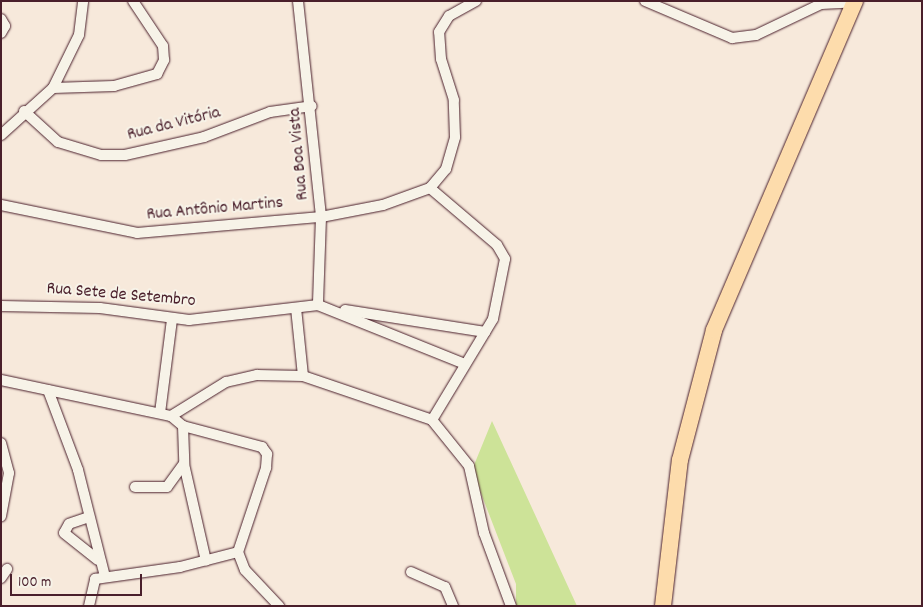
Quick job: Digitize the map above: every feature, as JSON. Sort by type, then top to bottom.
[{"type":"main road","points":[[663,606],[680,460],[711,338],[855,2]]},
{"type":"street","points":[[1,135],[24,111],[53,88],[79,35],[83,1]]},
{"type":"street","points":[[53,88],[114,86],[157,74],[164,60],[163,46],[133,1]]},
{"type":"street","name":"Rua Boa Vista","points":[[298,1],[312,106],[321,216],[318,305]]},
{"type":"street","points":[[432,420],[498,308],[505,269],[503,251],[430,188],[446,169],[455,137],[454,100],[441,59],[439,32],[449,16],[476,1]]},
{"type":"street","points":[[645,1],[732,38],[756,34],[821,4],[855,2]]},
{"type":"street","points":[[1,19],[5,26],[1,33]]},
{"type":"street","name":"Rua da Vitória","points":[[24,111],[58,142],[101,155],[125,155],[204,137],[270,112],[312,106]]},
{"type":"street","name":"Rua Antônio Martins","points":[[1,205],[137,232],[321,216],[383,205],[430,188]]},
{"type":"street","name":"Rua Sete de Setembro","points":[[1,306],[100,308],[172,319],[318,305],[334,309],[465,364]]},
{"type":"street","points":[[296,308],[302,376]]},
{"type":"street","points":[[334,309],[485,332]]},
{"type":"street","points":[[160,413],[172,319]]},
{"type":"street","points":[[171,416],[240,377],[302,376],[432,420],[469,466],[484,533],[511,606]]},
{"type":"street","points":[[1,380],[160,413],[171,416],[183,426],[257,444],[268,458],[238,552],[245,570],[279,606]]},
{"type":"street","points":[[48,390],[78,470],[98,560],[105,577]]},
{"type":"street","points":[[183,426],[184,464],[206,561]]},
{"type":"street","points":[[1,443],[9,473],[1,516]]},
{"type":"street","points":[[135,487],[167,487],[184,464]]},
{"type":"street","points":[[89,517],[69,524],[64,533],[98,560]]},
{"type":"street","points":[[89,606],[91,582],[105,577],[206,561],[238,552]]},
{"type":"street","points":[[411,572],[445,587],[453,606]]},
{"type":"green space","points":[[492,421],[577,606],[516,606],[516,584],[472,470]]}]
